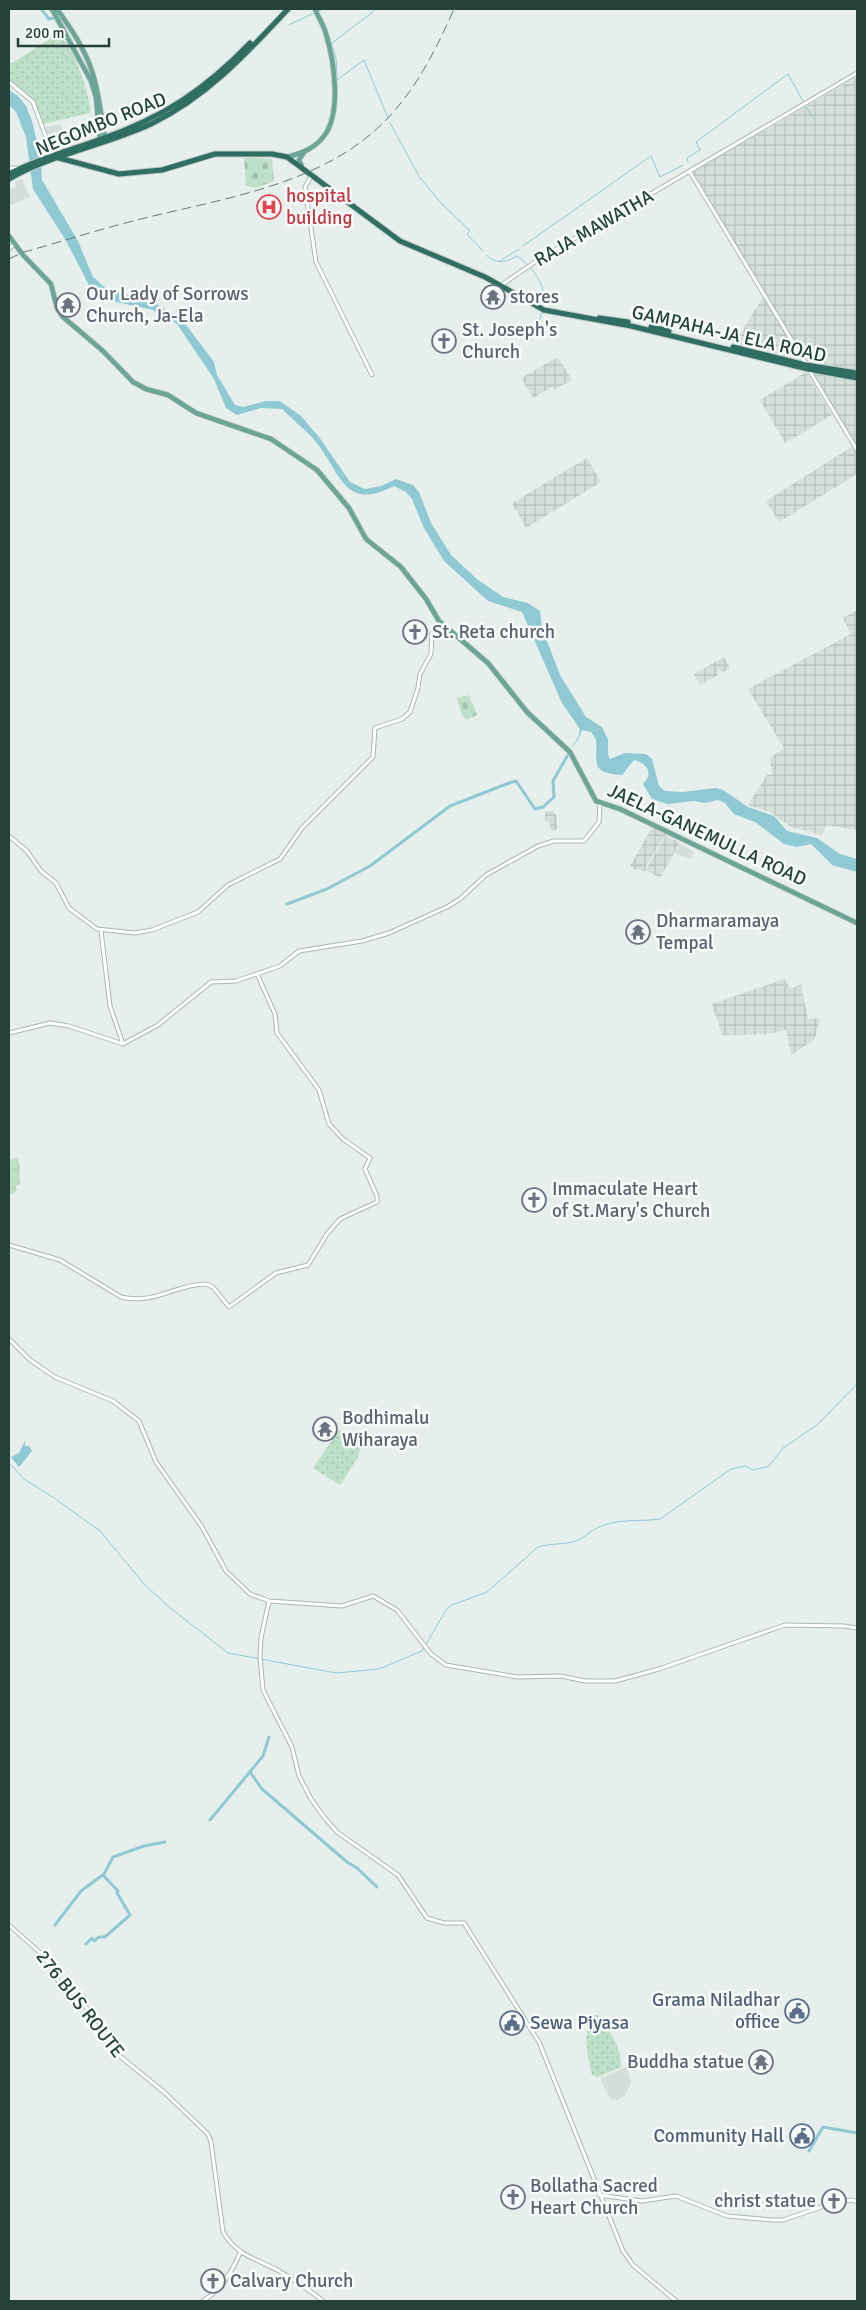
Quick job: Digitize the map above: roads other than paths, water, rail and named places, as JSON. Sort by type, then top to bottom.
[{"type":"highway","name":"NEGOMBO ROAD","points":[[52,158],[59,158],[84,150],[164,113],[206,85],[284,9]]},
{"type":"highway","name":"NEGOMBO ROAD","points":[[9,174],[66,152],[103,141],[173,112],[210,87],[288,9]]},
{"type":"highway","points":[[82,162],[81,156],[84,150]]},
{"type":"highway","points":[[66,152],[73,153],[87,166]]},
{"type":"highway","points":[[59,158],[111,173],[124,174],[162,170],[213,154],[272,154],[288,157]]},
{"type":"highway","name":"GAMPAHA-JA ELA ROAD","points":[[288,157],[400,241],[472,271],[544,310],[594,318],[857,378]]},
{"type":"highway","name":"NEGOMBO ROAD","points":[[9,179],[26,168]]},
{"type":"highway","name":"GAMPAHA-JA ELA ROAD","points":[[807,367],[857,373]]},
{"type":"main road","points":[[52,9],[91,81],[96,97],[103,141]]},
{"type":"main road","points":[[57,9],[85,52],[93,75],[103,141]]},
{"type":"main road","points":[[293,161],[325,135],[331,122],[334,106],[331,56],[326,34],[315,9]]},
{"type":"main road","points":[[288,157],[299,156]]},
{"type":"main road","points":[[299,156],[302,167]]},
{"type":"main road","name":"JAELA-GANEMULLA ROAD","points":[[9,236],[14,244],[51,284],[58,308],[63,317],[103,351],[133,382],[146,389],[168,395],[196,413],[271,439],[314,467],[349,508],[366,539],[400,567],[442,624],[488,663],[527,712],[569,751],[595,800],[600,804],[620,809],[857,923]]},
{"type":"street","name":"RAJA MAWATHA","points":[[500,286],[538,260],[857,73]]},
{"type":"street","points":[[9,82],[33,102],[52,158]]},
{"type":"street","points":[[9,168],[26,168]]},
{"type":"street","points":[[690,172],[857,450]]},
{"type":"street","points":[[312,174],[306,187],[316,262],[372,375]]},
{"type":"street","points":[[9,249],[14,244]]},
{"type":"street","points":[[9,836],[27,851],[41,871],[56,883],[69,908],[101,931],[135,933],[162,928],[198,912],[228,885],[280,859],[302,828],[373,757],[375,728],[402,719],[410,712],[418,688],[420,674],[431,654],[432,633],[442,624]]},
{"type":"street","points":[[9,1033],[50,1023],[69,1026],[123,1044],[158,1024],[207,984],[218,980],[236,981],[258,974],[280,966],[299,951],[362,941],[389,933],[447,907],[460,899],[486,875],[538,846],[554,841],[584,841],[600,822],[600,804]]},
{"type":"street","points":[[101,931],[110,1006],[123,1044]]},
{"type":"street","points":[[9,1245],[60,1260],[121,1297],[157,1298],[206,1284],[213,1288],[229,1307],[267,1277],[310,1262],[327,1234],[340,1219],[377,1202],[377,1196],[365,1169],[370,1158],[343,1139],[329,1124],[320,1090],[277,1033],[275,1014],[258,974]]},
{"type":"street","points":[[9,1339],[30,1360],[55,1377],[113,1402],[139,1421],[156,1462],[202,1527],[226,1571],[250,1594],[270,1601],[342,1606],[373,1596],[397,1610],[431,1654],[446,1665],[518,1677],[561,1676],[615,1681],[659,1669],[785,1625],[857,1628]]},
{"type":"street","points":[[270,1601],[261,1638],[260,1662],[263,1690],[292,1747],[299,1776],[311,1799],[337,1832],[398,1874],[427,1918],[444,1923],[464,1923],[538,2042],[599,2195],[626,2257],[658,2288],[676,2301]]},
{"type":"street","name":"276 BUS ROUTE","points":[[9,1924],[45,1957],[62,1988],[69,1996],[85,2006],[98,2030],[120,2057],[165,2093],[208,2134],[212,2142],[223,2232],[240,2253],[306,2287],[323,2301]]},
{"type":"street","points":[[599,2195],[642,2201],[676,2196],[727,2216],[772,2220],[783,2220],[836,2202],[852,2200],[857,2202]]},
{"type":"street","points":[[203,2301],[213,2295],[228,2276],[240,2253]]},
{"type":"water","points":[[9,90],[18,96],[26,106],[32,121],[41,159],[42,180],[78,241],[93,277],[107,289],[151,301],[181,318],[214,362],[217,375],[235,405],[243,407],[266,401],[280,401],[301,416],[319,437],[350,482],[365,489],[381,486],[396,479],[413,485],[419,492],[431,523],[451,555],[478,580],[503,597],[528,603],[540,611],[542,628],[560,675],[586,717],[602,727],[608,739],[608,755],[610,759],[625,753],[646,754],[652,759],[659,786],[665,791],[683,792],[715,788],[723,790],[748,807],[774,816],[787,831],[817,838],[840,854],[857,859],[857,872],[832,865],[811,844],[797,847],[784,844],[755,822],[734,814],[725,803],[718,800],[705,803],[694,801],[668,804],[652,799],[643,784],[648,776],[648,769],[639,761],[634,760],[622,775],[611,774],[600,769],[596,760],[596,739],[591,732],[582,730],[578,740],[570,749],[578,738],[580,729],[562,703],[522,612],[488,601],[444,561],[424,528],[412,499],[406,492],[394,486],[377,493],[364,494],[354,492],[338,476],[316,442],[282,409],[261,408],[237,415],[226,408],[214,379],[177,324],[153,310],[103,299],[91,289],[65,239],[33,189],[26,137],[16,112],[9,105]]},
{"type":"water","points":[[25,1441],[25,1446],[29,1446],[32,1451],[19,1467],[11,1457],[19,1453]]},
{"type":"waterway","points":[[41,9],[49,19],[54,18]]},
{"type":"waterway","points":[[318,11],[324,9]]},
{"type":"waterway","points":[[332,43],[374,11]]},
{"type":"waterway","points":[[289,25],[312,14]]},
{"type":"waterway","points":[[328,34],[331,40]]},
{"type":"waterway","points":[[331,42],[336,58],[337,80],[364,60],[388,118]]},
{"type":"waterway","points":[[688,162],[687,158],[700,150],[696,142],[788,74],[803,101]]},
{"type":"waterway","points":[[806,106],[812,116]]},
{"type":"waterway","points":[[390,123],[420,178],[441,203],[470,231],[467,234],[483,251]]},
{"type":"waterway","points":[[523,246],[651,156],[660,177],[683,165]]},
{"type":"waterway","points":[[500,261],[519,249]]},
{"type":"waterway","points":[[486,255],[498,261],[509,260],[517,256],[529,266],[541,285],[544,299],[543,306]]},
{"type":"waterway","points":[[539,322],[542,312]]},
{"type":"waterway","points":[[287,904],[327,889],[370,866],[450,806],[509,783],[516,781],[535,809],[543,807],[554,797],[553,781],[570,751]]},
{"type":"waterway","points":[[9,1463],[24,1479],[100,1531],[145,1585],[169,1607],[228,1653],[336,1673],[379,1669],[422,1651],[446,1610],[452,1605],[487,1592],[538,1547],[576,1541],[596,1528],[615,1522],[660,1519],[731,1469],[745,1466],[753,1470],[769,1466],[783,1448],[817,1425],[857,1384]]},
{"type":"waterway","points":[[210,1820],[263,1756],[269,1737]]},
{"type":"waterway","points":[[250,1772],[262,1789],[377,1887]]},
{"type":"waterway","points":[[55,1925],[81,1891],[104,1874],[113,1857],[144,1846],[165,1842]]},
{"type":"waterway","points":[[86,1944],[92,1938],[94,1941],[99,1937],[105,1937],[130,1915],[117,1893],[118,1891],[103,1875]]},
{"type":"waterway","points":[[809,2151],[823,2127],[857,2133]]},
{"type":"railway","points":[[9,259],[21,253],[114,226],[264,188],[293,178],[347,152],[371,134],[398,107],[420,76],[438,44],[454,9]]},
{"type":"place","name":"hospital building","points":[[269,207]]},
{"type":"place","name":"stores","points":[[493,297]]},
{"type":"place","name":"Our Lady of Sorrows Church, Ja-Ela","points":[[68,305]]},
{"type":"place","name":"St. Joseph's Church","points":[[444,341]]},
{"type":"place","name":"St. Reta church","points":[[415,632]]},
{"type":"place","name":"Dharmaramaya Tempal","points":[[638,932]]},
{"type":"place","name":"Immaculate Heart of St.Mary's Church","points":[[534,1200]]},
{"type":"place","name":"Bodhimalu Wiharaya","points":[[325,1429]]},
{"type":"place","name":"Grama Niladhar office","points":[[797,2011]]},
{"type":"place","name":"Sewa Piyasa","points":[[512,2023]]},
{"type":"place","name":"Buddha statue","points":[[761,2062]]},
{"type":"place","name":"Community Hall","points":[[802,2136]]},
{"type":"place","name":"Bollatha Sacred Heart Church","points":[[513,2197]]},
{"type":"place","name":"christ statue","points":[[834,2201]]},
{"type":"place","name":"Calvary Church","points":[[213,2281]]}]
